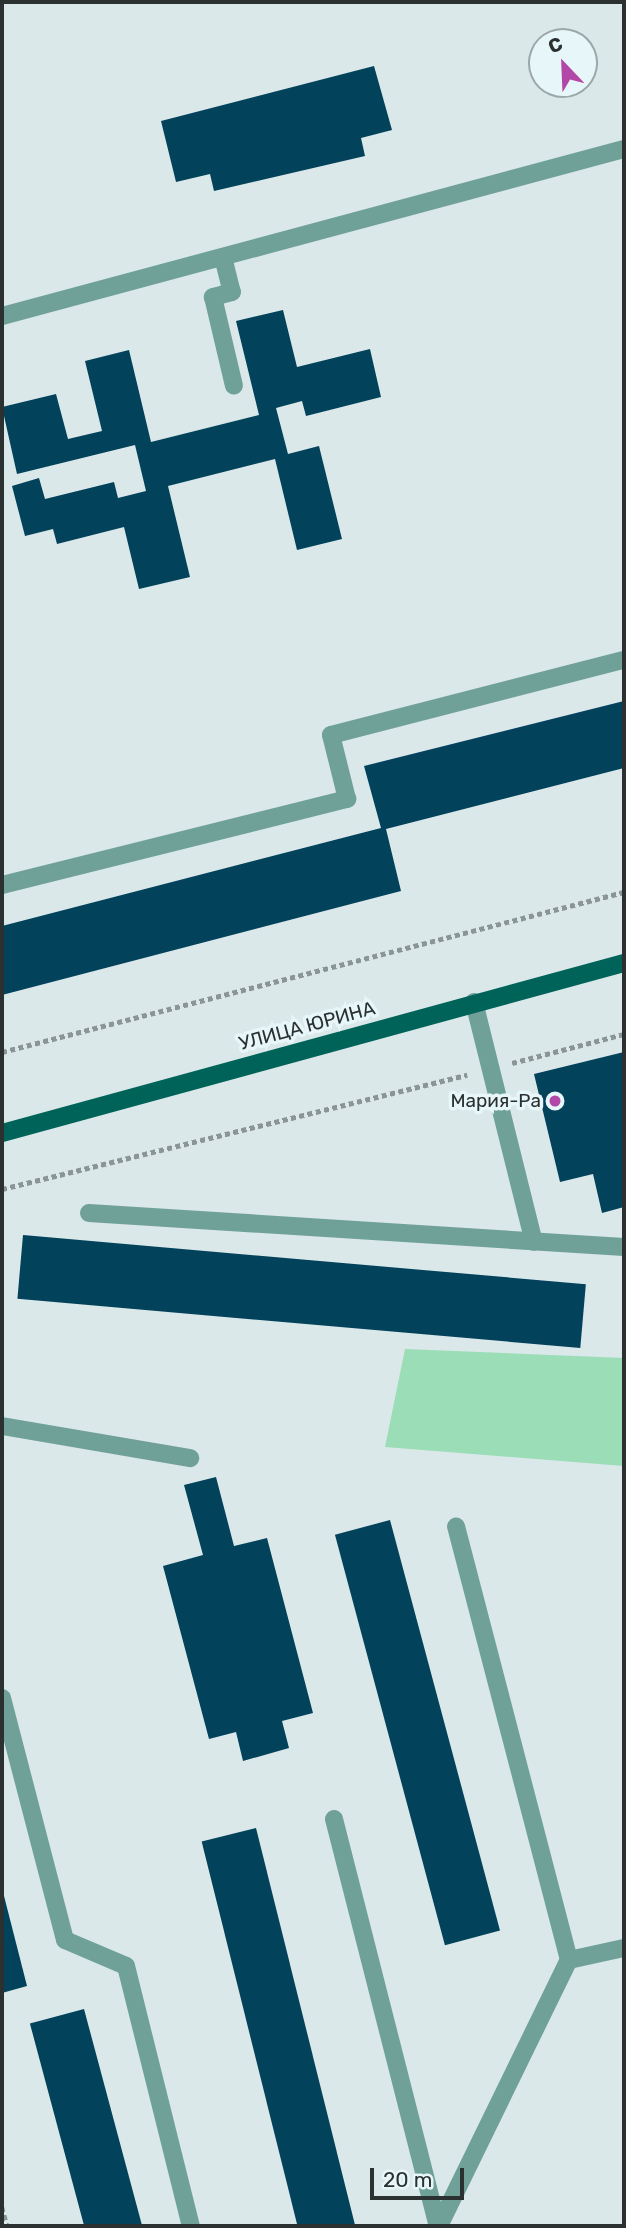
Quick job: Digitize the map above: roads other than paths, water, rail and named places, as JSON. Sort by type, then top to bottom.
[{"type":"main road","name":"УЛИЦА ЮРИНА","points":[[2,1133],[624,963]]},
{"type":"lane","points":[[2,316],[624,149]]},
{"type":"lane","points":[[223,257],[232,292],[213,297],[234,386]]},
{"type":"lane","points":[[2,885],[348,799],[331,735],[624,660]]},
{"type":"lane","points":[[474,1002],[534,1242]]},
{"type":"lane","points":[[89,1213],[624,1248]]},
{"type":"lane","points":[[2,1426],[190,1458]]},
{"type":"lane","points":[[438,2226],[569,1960],[456,1526]]},
{"type":"lane","points":[[2,1698],[65,1940],[126,1966],[191,2226]]},
{"type":"lane","points":[[334,1819],[438,2226]]},
{"type":"lane","points":[[569,1960],[624,1948]]},
{"type":"place","name":"Мария-Ра","points":[[555,1101]]}]
